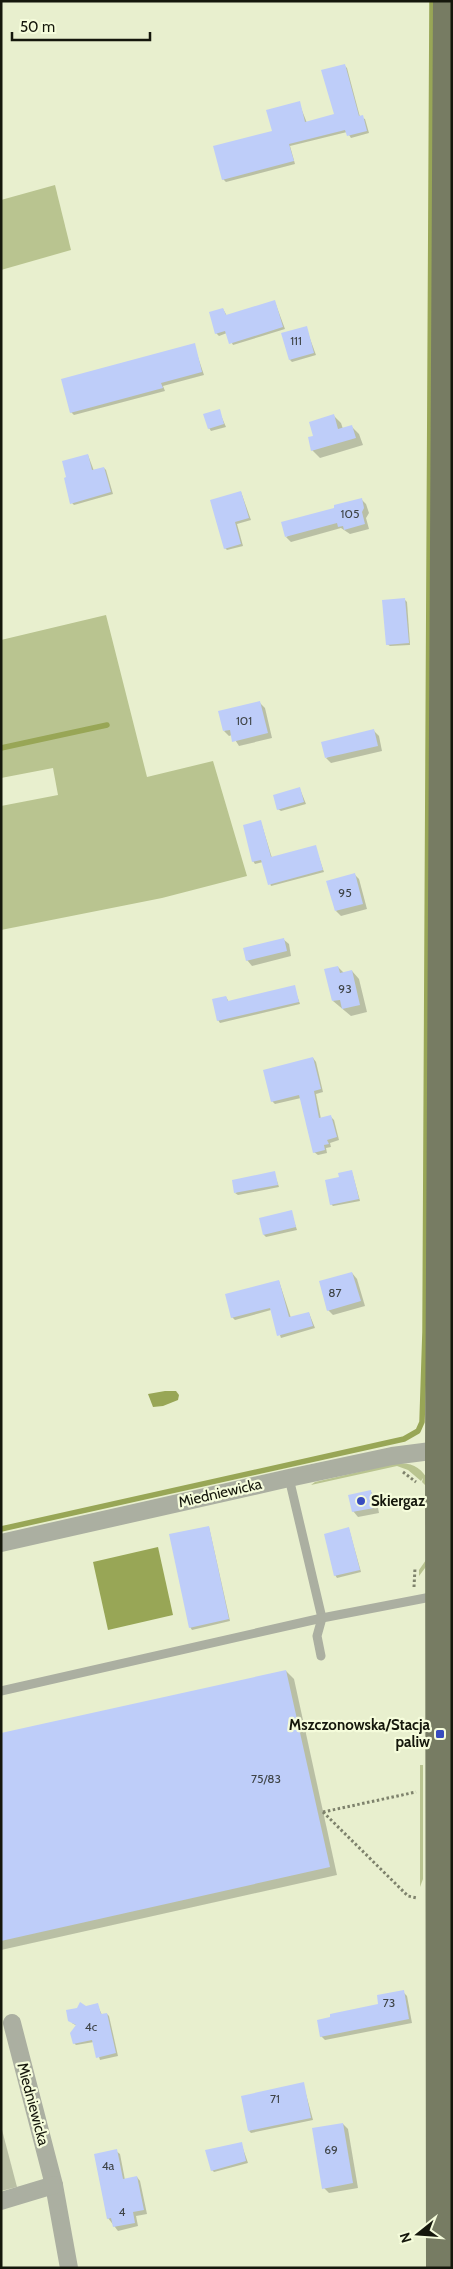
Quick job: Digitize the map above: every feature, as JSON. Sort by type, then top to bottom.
[{"type":"main road","points":[[440,2268],[440,1450],[447,1]]},
{"type":"street","name":"Miedniewicka","points":[[1,1542],[392,1456],[440,1450]]},
{"type":"street","name":"Miedniewicka","points":[[12,2023],[54,2185],[69,2268]]},
{"type":"street","points":[[1,2201],[54,2185]]},
{"type":"lane","points":[[289,1478],[322,1618],[316,1636],[321,1656]]},
{"type":"lane","points":[[1,1691],[322,1618],[441,1595]]},
{"type":"path","points":[[396,1470],[404,1472],[421,1486]]},
{"type":"path","points":[[414,1574],[418,1563]]},
{"type":"path","points":[[416,1792],[323,1812],[408,1896],[417,1898]]},
{"type":"shaded area","points":[[55,185],[71,250],[1,270],[1,200]]},
{"type":"shaded area","points":[[106,615],[147,777],[213,761],[247,876],[162,898],[1,930],[1,806],[58,795],[53,768],[1,778],[1,640]]},
{"type":"shaded area","points":[[176,1391],[179,1395],[178,1400],[163,1406],[153,1407],[148,1394]]},
{"type":"shaded area","points":[[397,1463],[414,1466],[427,1478],[428,1564],[419,1576],[419,1570],[426,1560],[426,1486],[422,1482],[423,1478],[421,1481],[408,1470],[397,1466],[311,1485],[315,1482]]},
{"type":"shaded area","points":[[158,1547],[173,1615],[108,1630],[93,1562]]},
{"type":"shaded area","points":[[420,1765],[423,1765],[423,1879],[420,1887]]},
{"type":"building","points":[[345,64],[359,116],[363,115],[367,131],[347,136],[345,130],[289,144],[294,161],[222,180],[213,146],[272,131],[266,110],[300,101],[305,122],[334,114],[321,70]]},
{"type":"building","points":[[275,300],[283,327],[229,344],[225,331],[215,334],[209,312],[223,308],[226,315]]},
{"type":"building","points":[[307,326],[314,353],[289,360],[281,333]]},
{"type":"building","points":[[195,343],[202,372],[161,383],[163,388],[70,413],[61,379]]},
{"type":"building","points":[[220,409],[224,424],[208,429],[203,414]]},
{"type":"building","points":[[334,414],[338,429],[352,425],[356,438],[311,451],[308,437],[313,436],[309,422]]},
{"type":"building","points":[[88,454],[92,470],[104,467],[111,492],[70,504],[62,461]]},
{"type":"building","points":[[241,491],[249,518],[235,522],[241,544],[224,549],[210,500]]},
{"type":"building","points":[[362,498],[364,508],[362,512],[365,524],[344,530],[343,526],[338,527],[337,523],[285,537],[281,522],[334,508],[334,505]]},
{"type":"building","points":[[405,598],[409,643],[386,645],[382,600]]},
{"type":"building","points":[[260,701],[268,733],[232,742],[230,730],[223,731],[218,711]]},
{"type":"building","points":[[374,729],[378,746],[325,758],[321,742]]},
{"type":"building","points":[[300,787],[304,802],[277,810],[273,795]]},
{"type":"building","points":[[261,820],[271,857],[316,845],[323,870],[268,885],[261,860],[252,862],[243,825]]},
{"type":"building","points":[[355,873],[363,904],[335,911],[326,881]]},
{"type":"building","points":[[284,938],[287,951],[246,961],[243,948]]},
{"type":"building","points":[[338,966],[340,973],[352,970],[360,1005],[342,1009],[340,1000],[332,1001],[324,969]]},
{"type":"building","points":[[295,985],[299,1002],[217,1021],[212,999],[226,996],[228,1001]]},
{"type":"building","points":[[313,1057],[321,1089],[314,1091],[319,1118],[331,1115],[337,1137],[327,1140],[329,1144],[324,1145],[325,1150],[313,1153],[299,1095],[271,1102],[263,1070]]},
{"type":"building","points":[[352,1170],[359,1199],[330,1205],[325,1180],[339,1177],[338,1173]]},
{"type":"building","points":[[275,1171],[278,1185],[234,1193],[232,1180]]},
{"type":"building","points":[[292,1210],[296,1227],[263,1235],[259,1218]]},
{"type":"building","points":[[352,1272],[361,1301],[327,1311],[319,1281]]},
{"type":"building","points":[[279,1280],[289,1317],[309,1312],[313,1326],[277,1336],[270,1308],[231,1318],[225,1294]]},
{"type":"building","name":"Skiergaz","points":[[371,1490],[374,1508],[352,1512],[348,1495]]},
{"type":"building","points":[[209,1526],[229,1619],[189,1628],[169,1534]]},
{"type":"building","points":[[349,1527],[360,1570],[334,1576],[324,1534]]},
{"type":"building","points":[[286,1670],[330,1867],[1,1941],[1,1733]]},
{"type":"building","points":[[404,1990],[409,2019],[320,2037],[317,2020],[330,2017],[330,2014],[378,2004],[377,1995]]},
{"type":"building","points":[[80,2002],[86,2006],[98,2003],[101,2014],[107,2013],[116,2053],[96,2058],[92,2040],[73,2044],[70,2033],[76,2025],[68,2021],[66,2010],[77,2008]]},
{"type":"building","points":[[304,2082],[311,2118],[248,2131],[241,2096]]},
{"type":"building","points":[[343,2123],[353,2183],[322,2189],[312,2128]]},
{"type":"building","points":[[242,2142],[246,2161],[211,2171],[205,2150]]},
{"type":"building","points":[[117,2149],[123,2179],[137,2176],[144,2210],[133,2212],[135,2223],[113,2227],[111,2218],[107,2219],[94,2154]]},
{"type":"waterway","points":[[1,1529],[404,1439],[418,1431],[422,1422],[425,1332],[432,1]]},
{"type":"waterway","points":[[1,748],[107,725]]},
{"type":"place","name":"Skiergaz","points":[[361,1501]]},
{"type":"place","name":"Mszczonowska/Stacja paliw","points":[[440,1734]]}]
